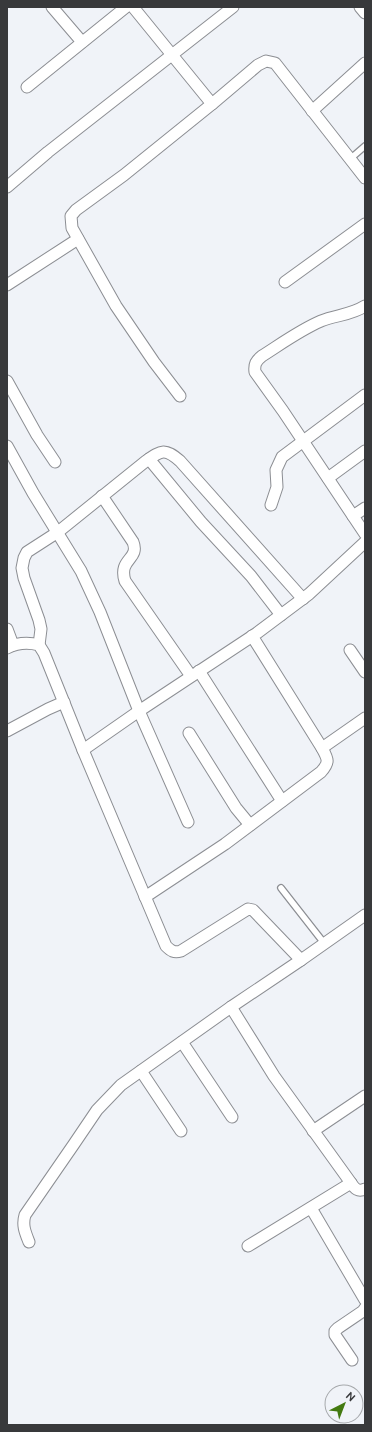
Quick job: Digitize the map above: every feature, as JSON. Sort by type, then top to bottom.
[{"type":"street","points":[[52,7],[82,42]]},
{"type":"street","points":[[27,87],[126,7]]},
{"type":"street","points":[[133,7],[212,104]]},
{"type":"street","points":[[7,187],[48,152],[233,7]]},
{"type":"street","points":[[360,7],[365,13]]},
{"type":"street","points":[[180,396],[154,362],[116,306],[78,239],[72,228],[71,221],[71,216],[76,210],[124,175],[258,65],[266,61],[275,63],[365,178]]},
{"type":"street","points":[[312,111],[365,63]]},
{"type":"street","points":[[285,282],[365,224]]},
{"type":"street","points":[[7,285],[78,239]]},
{"type":"street","points":[[365,306],[358,311],[344,316],[323,320],[306,328],[256,361],[254,366],[255,372],[283,411],[365,534]]},
{"type":"street","points":[[7,381],[37,434],[55,462]]},
{"type":"street","points":[[271,505],[277,487],[276,470],[282,458],[365,394]]},
{"type":"street","points":[[7,446],[81,571],[100,612],[139,711],[188,822]]},
{"type":"street","points":[[39,645],[41,629],[24,578],[24,558],[28,552],[58,532],[159,452],[165,451],[172,453],[180,461],[303,599]]},
{"type":"street","points":[[328,478],[365,451]]},
{"type":"street","points":[[149,459],[200,522],[251,576],[281,615]]},
{"type":"street","points":[[102,496],[133,542],[135,548],[134,553],[124,567],[123,574],[126,581],[195,674],[282,801]]},
{"type":"street","points":[[353,516],[365,508]]},
{"type":"street","points":[[83,750],[252,636],[303,599],[365,542]]},
{"type":"street","points":[[7,629],[10,646],[32,643],[39,645],[44,652],[83,750],[166,946],[170,951],[176,953],[181,951],[248,908],[253,910],[301,960]]},
{"type":"street","points":[[145,897],[225,844],[321,772],[327,765],[327,758],[322,748],[252,636]]},
{"type":"street","points":[[350,650],[365,672]]},
{"type":"street","points":[[7,731],[64,702]]},
{"type":"street","points":[[322,748],[365,718]]},
{"type":"street","points":[[189,733],[236,808],[250,825]]},
{"type":"street","points":[[29,1242],[24,1231],[23,1223],[25,1215],[102,1103],[121,1085],[365,915]]},
{"type":"street","points":[[231,1008],[274,1076],[351,1183],[359,1190],[365,1189]]},
{"type":"street","points":[[182,1042],[232,1117]]},
{"type":"street","points":[[141,1071],[181,1132]]},
{"type":"street","points":[[313,1131],[365,1096]]},
{"type":"street","points":[[248,1246],[351,1183]]},
{"type":"street","points":[[311,1208],[365,1300]]},
{"type":"street","points":[[352,1360],[335,1335],[335,1331],[365,1308]]},
{"type":"lane","points":[[350,159],[365,146]]},
{"type":"lane","points":[[281,888],[324,944]]}]
